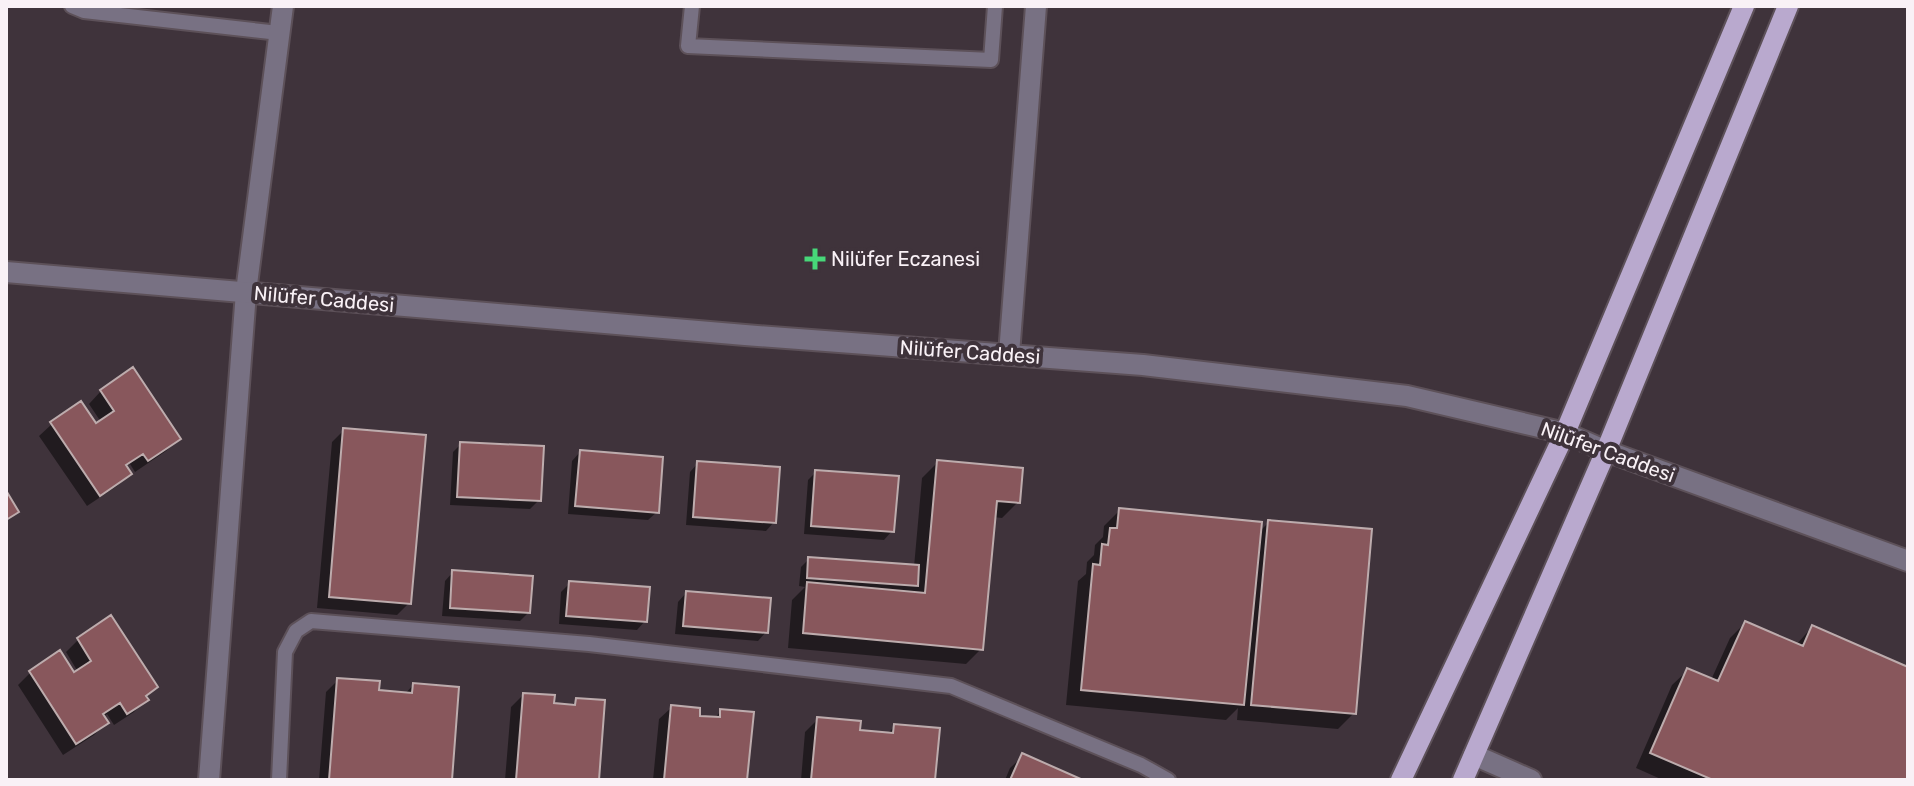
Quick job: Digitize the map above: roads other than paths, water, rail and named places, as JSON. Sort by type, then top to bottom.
[{"type":"main road","points":[[1401,780],[1565,433],[1744,6]]},
{"type":"main road","points":[[1463,780],[1606,451],[1788,6]]},
{"type":"street","points":[[209,780],[246,292],[283,6]]},
{"type":"street","points":[[1009,354],[1036,6]]},
{"type":"street","name":"Nilüfer Caddesi","points":[[6,272],[745,335],[1143,365],[1407,396],[1565,433],[1606,451],[1908,561]]},
{"type":"street","points":[[1474,755],[1531,780]]},
{"type":"lane","points":[[72,6],[84,11],[279,33]]},
{"type":"lane","points":[[692,6],[688,46],[991,60],[995,6]]},
{"type":"lane","points":[[279,780],[285,652],[296,631],[311,621],[589,644],[951,686],[1141,765],[1168,780]]},
{"type":"place","name":"Nilüfer Eczanesi","points":[[815,259]]}]
